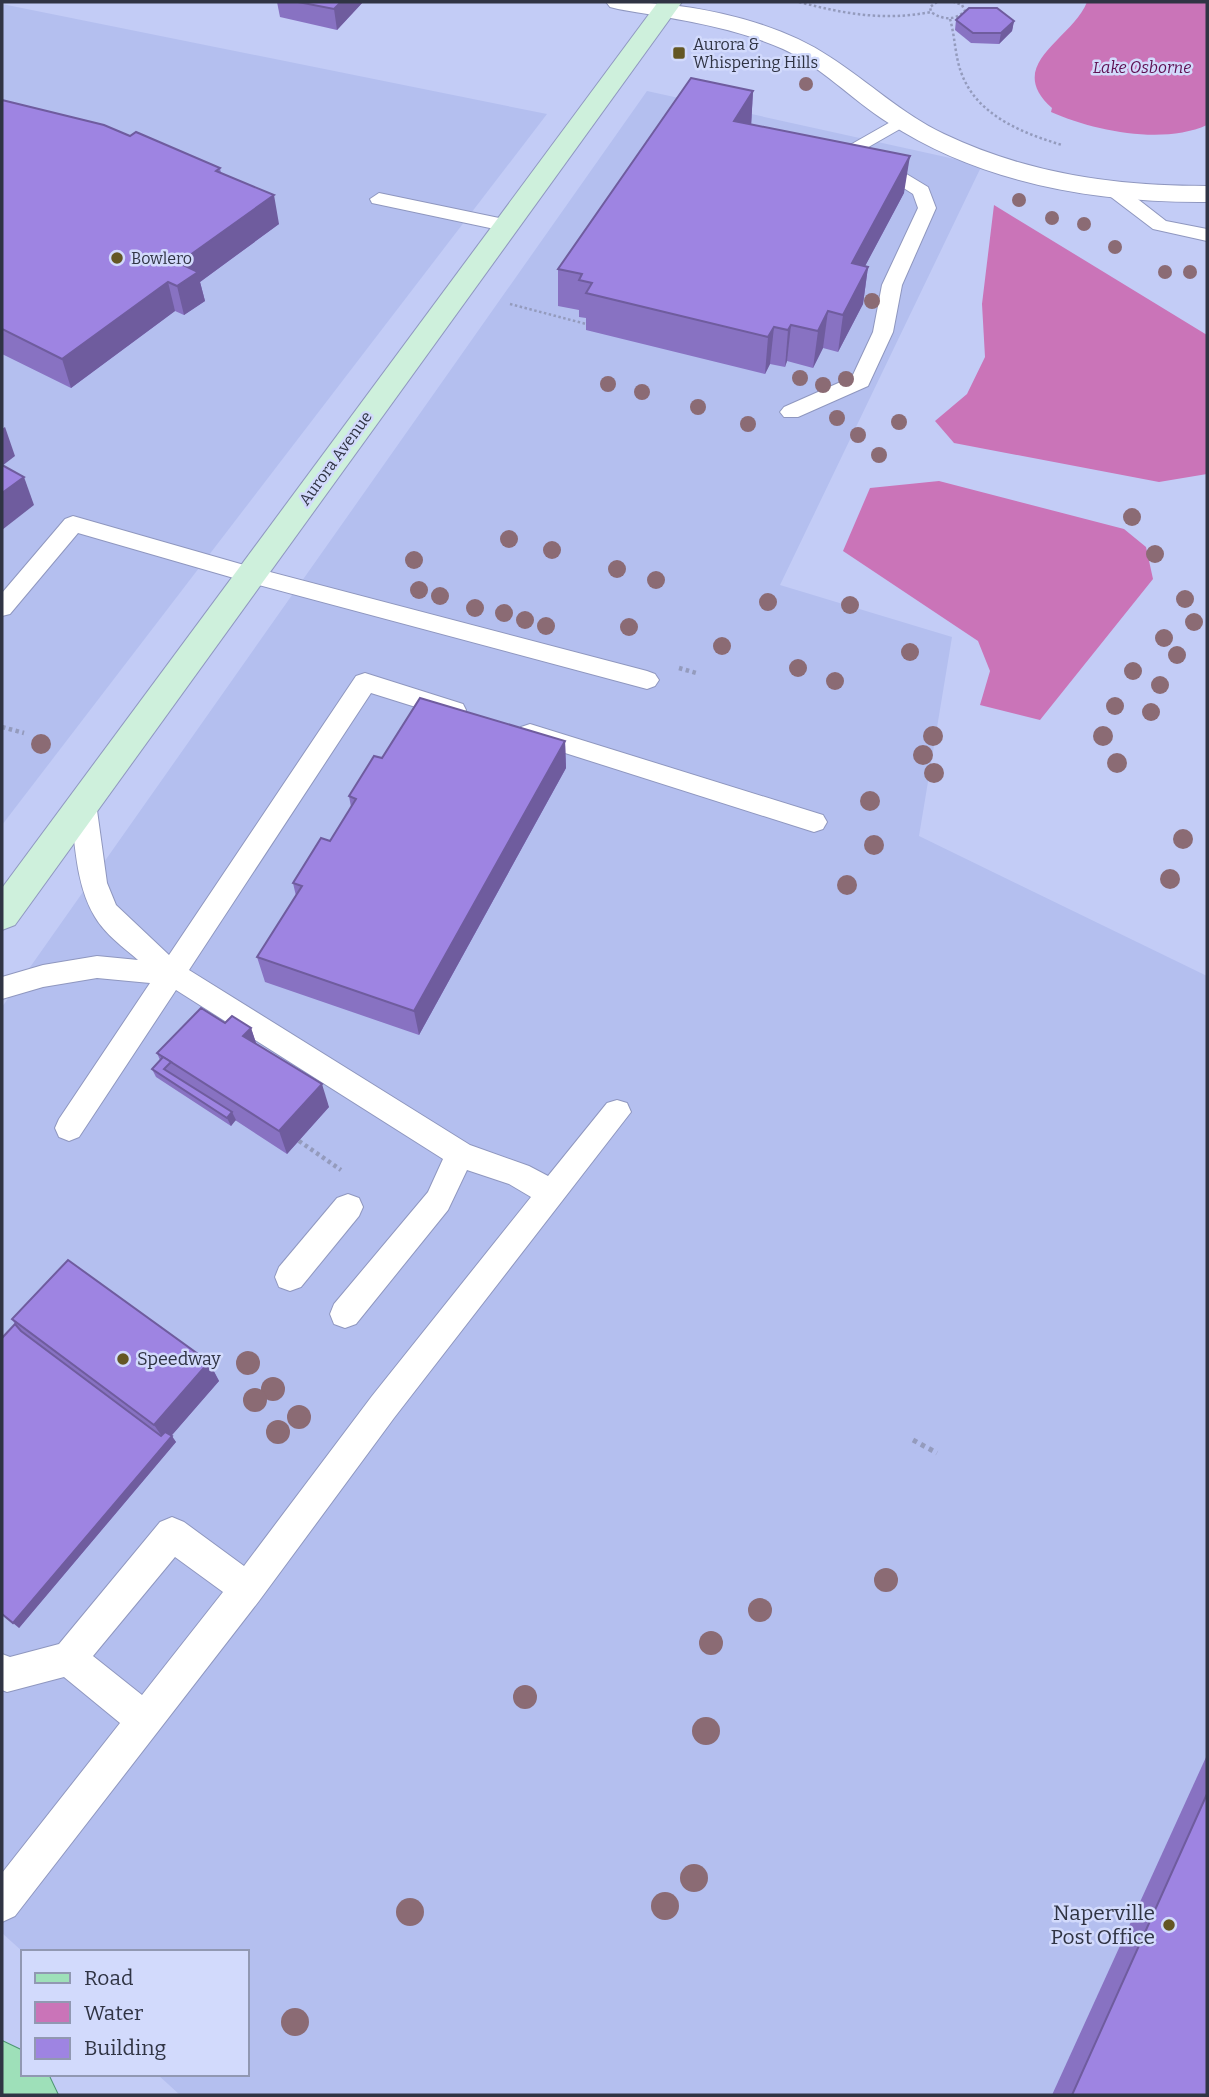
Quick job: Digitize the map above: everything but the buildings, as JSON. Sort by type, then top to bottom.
[{"type":"main road","name":"Aurora Avenue","points":[[6,904],[251,575],[504,225],[667,6]]},
{"type":"main road","points":[[2,2068],[31,2095]]},
{"type":"street","points":[[618,2],[667,6],[791,44],[829,66],[872,102],[922,134],[981,161],[1046,179],[1114,190],[1207,194]]},
{"type":"lane","points":[[791,411],[861,382],[883,332],[892,285],[927,208],[921,191],[852,149],[901,121]]},
{"type":"lane","points":[[1114,190],[1160,225],[1207,235]]},
{"type":"lane","points":[[379,199],[504,225]]},
{"type":"lane","points":[[2,608],[73,524],[251,575],[648,680]]},
{"type":"lane","points":[[69,1128],[365,682],[474,716]]},
{"type":"lane","points":[[501,724],[814,822]]},
{"type":"lane","points":[[83,803],[94,883],[104,908],[119,927],[173,974],[460,1154],[519,1175],[552,1194]]},
{"type":"lane","points":[[2,988],[59,973],[97,967],[173,974]]},
{"type":"lane","points":[[2,1903],[247,1589],[383,1407],[617,1112]]},
{"type":"lane","points":[[345,1314],[438,1201],[460,1154]]},
{"type":"lane","points":[[290,1277],[348,1208]]},
{"type":"lane","points":[[2,1671],[7,1675],[69,1659],[172,1534],[247,1589]]},
{"type":"lane","points":[[69,1659],[145,1720]]},
{"type":"path","points":[[799,2],[865,19],[904,18],[931,12],[950,19],[965,11],[962,5],[954,2]]},
{"type":"path","points":[[931,12],[930,6],[937,2]]},
{"type":"path","points":[[950,19],[958,46],[959,68],[977,100],[995,116],[1022,131],[1071,148]]},
{"type":"path","points":[[510,304],[590,325]]},
{"type":"path","points":[[679,668],[696,673]]},
{"type":"path","points":[[2,727],[24,733]]},
{"type":"path","points":[[299,1141],[341,1170]]},
{"type":"path","points":[[913,1440],[937,1453]]},
{"type":"shaded area","points":[[2,4],[547,114],[2,825]]},
{"type":"shaded area","points":[[647,91],[982,165],[780,585],[952,637],[919,836],[1207,976],[1207,2095],[180,2095],[159,2076],[248,2076],[248,1950],[21,1950],[2,1933],[2,1007]]},
{"type":"water","name":"Lake Osborne","points":[[1087,2],[1207,2],[1207,125],[1189,131],[1150,135],[1108,130],[1051,112],[1052,108],[1039,92],[1035,78],[1038,65],[1045,53],[1079,16]]},
{"type":"water","points":[[994,205],[1207,335],[1207,474],[1159,482],[954,443],[935,421],[967,394],[985,357],[982,304]]},
{"type":"water","points":[[939,481],[1124,529],[1146,547],[1153,579],[1040,720],[980,705],[990,671],[978,641],[843,551],[870,488]]},
{"type":"place","name":"Aurora & Whispering Hills","points":[[679,53]]},
{"type":"place","name":"Bowlero","points":[[117,258]]},
{"type":"place","name":"Speedway","points":[[123,1359]]},
{"type":"place","name":"Naperville Post Office","points":[[1169,1925]]}]
